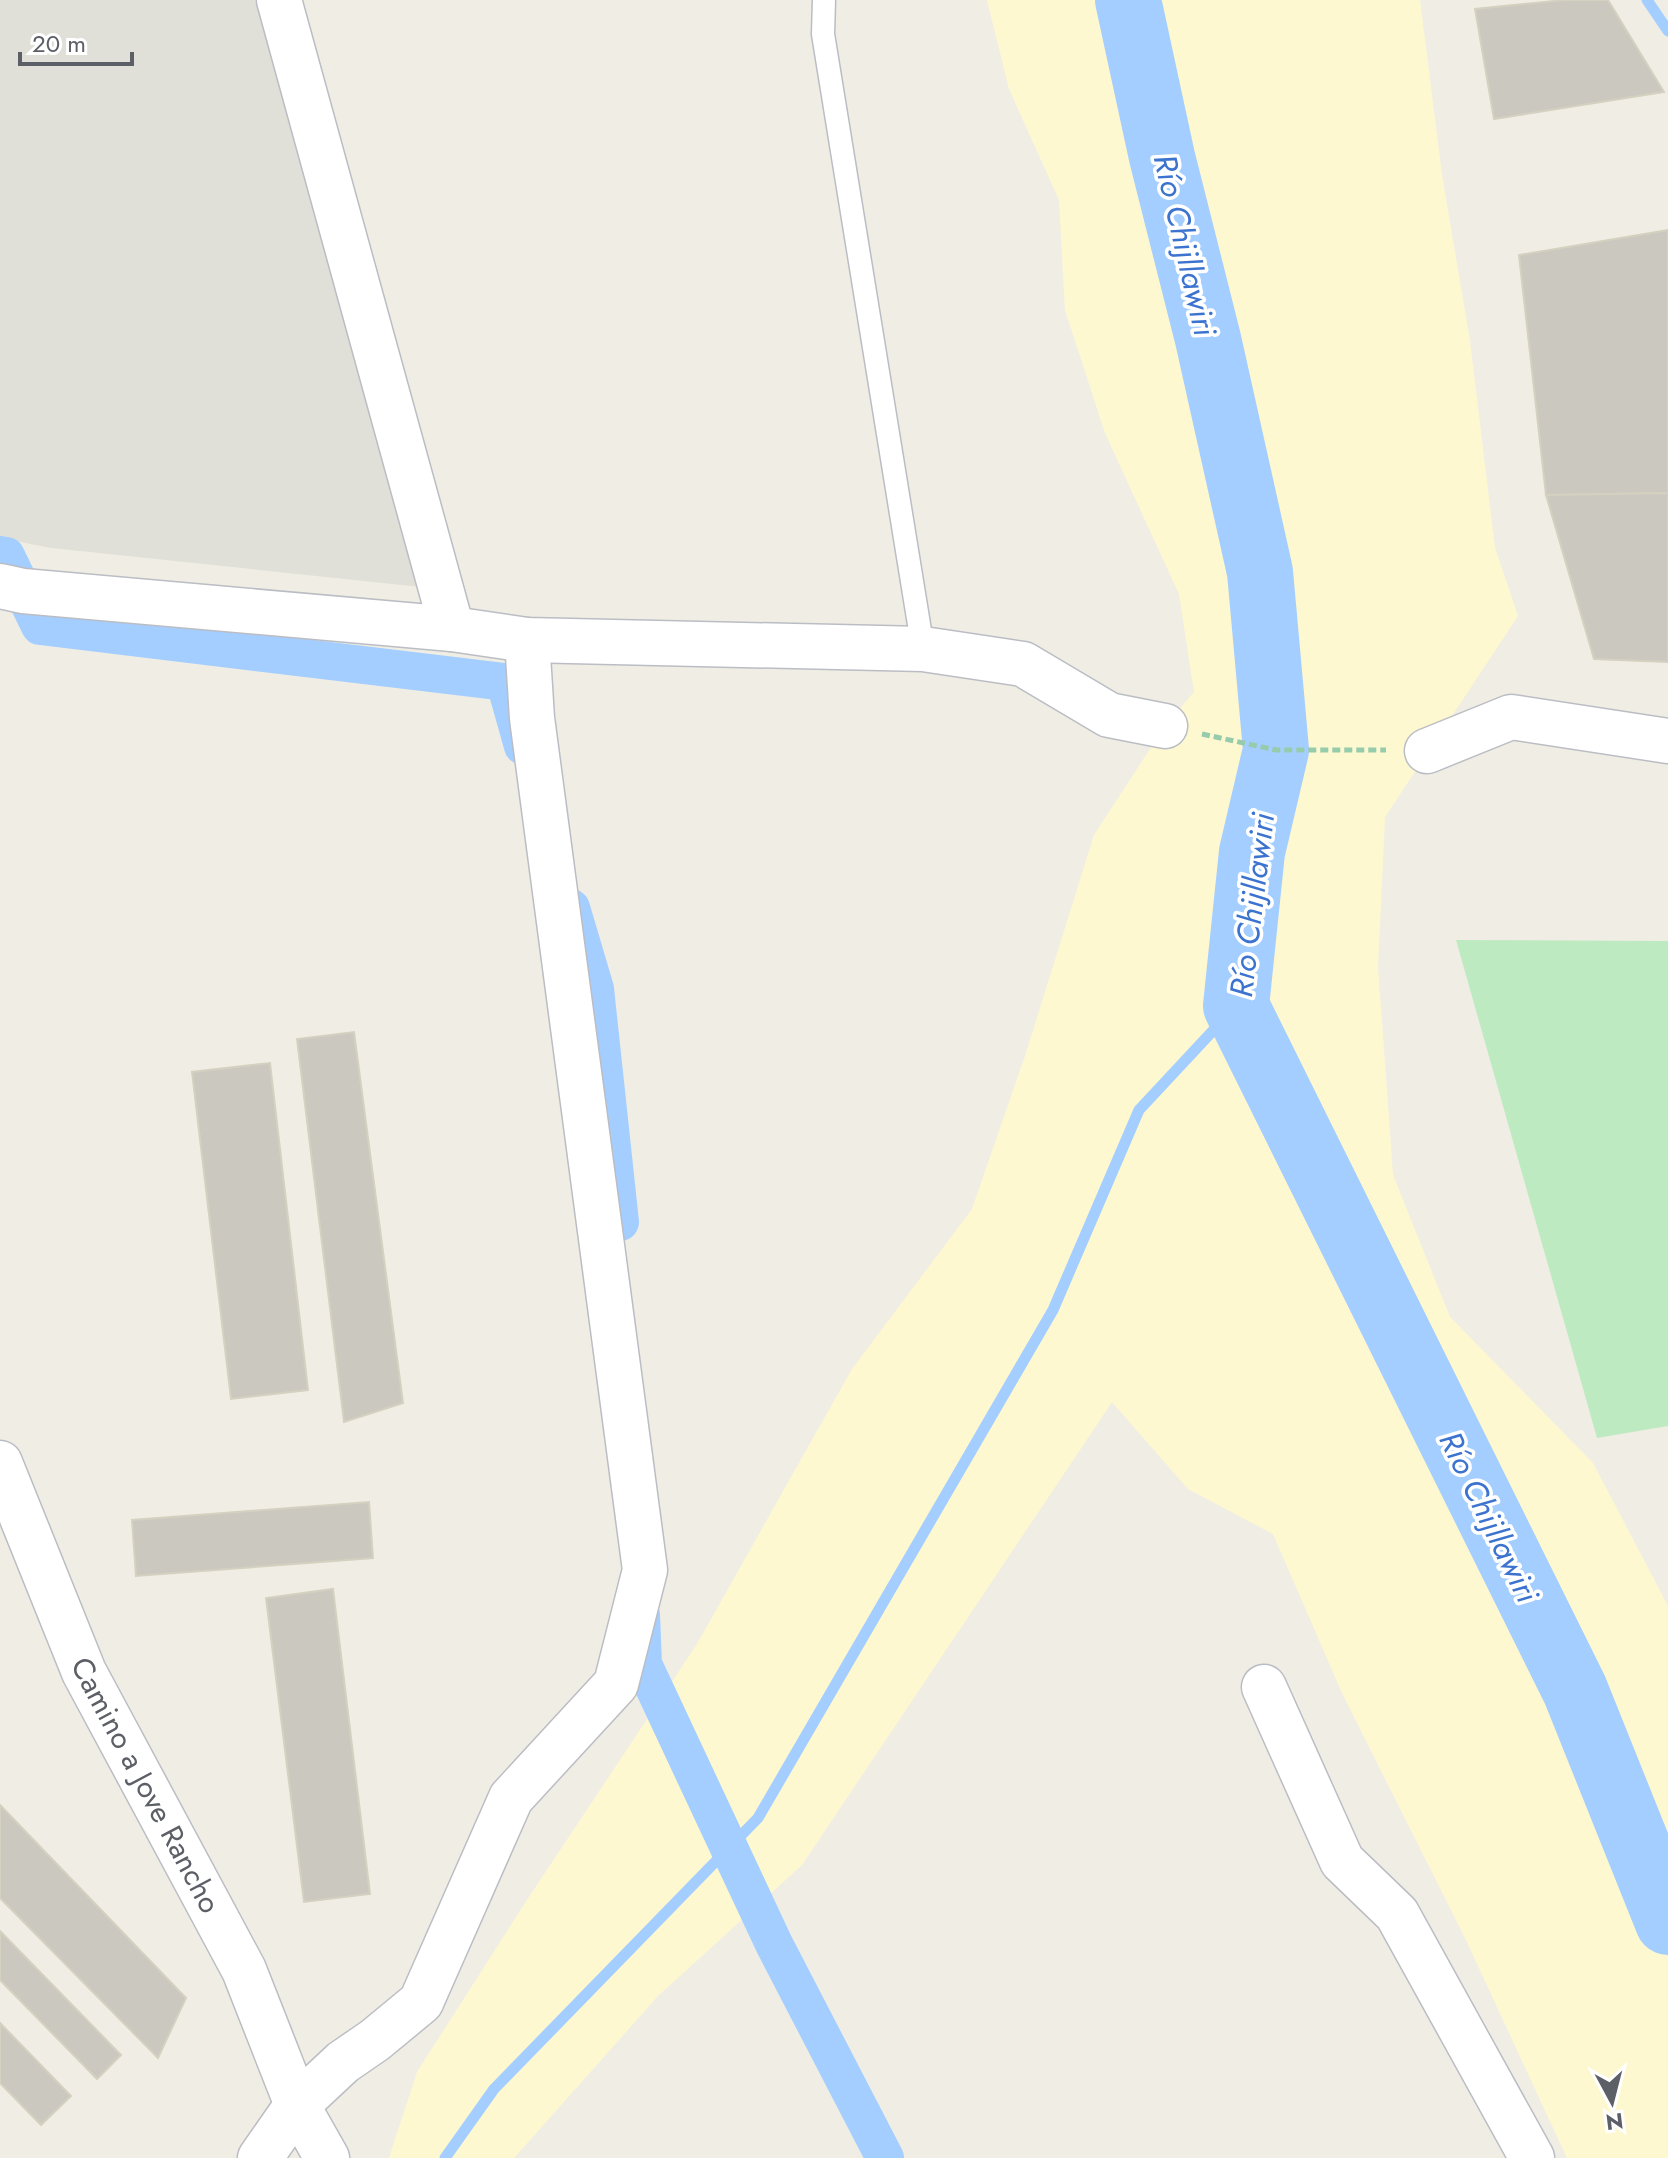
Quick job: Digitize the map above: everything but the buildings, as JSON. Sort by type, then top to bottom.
[{"type":"street","points":[[279,0],[452,629]]},
{"type":"street","points":[[0,586],[23,591],[452,629],[527,640],[923,649],[1023,664],[1109,715],[1165,726]]},
{"type":"street","points":[[260,2158],[297,2105],[343,2062],[421,2002],[511,1798],[616,1684],[645,1570],[532,718],[527,640]]},
{"type":"street","points":[[1427,751],[1511,717],[1668,741]]},
{"type":"street","name":"Camino a Jove Rancho","points":[[0,1463],[84,1672],[244,1970],[297,2105],[327,2158]]},
{"type":"street","points":[[1264,1687],[1342,1861],[1397,1914],[1532,2158]]},
{"type":"lane","points":[[824,0],[823,34],[923,649]]},
{"type":"path","points":[[1165,726],[1276,750],[1427,751]]},
{"type":"shaded area","points":[[0,0],[255,0],[421,587],[51,548],[0,538]]},
{"type":"green space","points":[[1456,940],[1668,941],[1668,1426],[1597,1438]]},
{"type":"sand","points":[[987,0],[1420,0],[1442,175],[1470,341],[1495,548],[1518,616],[1385,817],[1378,967],[1393,1175],[1450,1317],[1593,1463],[1668,1606],[1668,2158],[1567,2158],[1466,1940],[1342,1693],[1273,1534],[1188,1489],[1112,1402],[802,1865],[658,1996],[514,2158],[389,2158],[417,2072],[697,1644],[852,1369],[972,1209],[1025,1056],[1094,835],[1165,726],[1194,692],[1179,594],[1105,433],[1065,310],[1059,200],[1009,89]]},
{"type":"waterway","name":"Río Chijllawiri","points":[[1128,0],[1260,572],[1276,750],[1252,852],[1236,1006],[1575,1690],[1668,1922]]},
{"type":"waterway","points":[[1647,0],[1668,31]]},
{"type":"waterway","points":[[0,555],[6,556],[40,626],[505,682],[523,746]]},
{"type":"waterway","points":[[571,908],[595,989],[620,1222]]},
{"type":"waterway","points":[[445,2158],[494,2089],[758,1818],[1053,1310],[1139,1110],[1236,1006]]},
{"type":"waterway","points":[[641,1615],[643,1664],[774,1944],[885,2158]]}]
